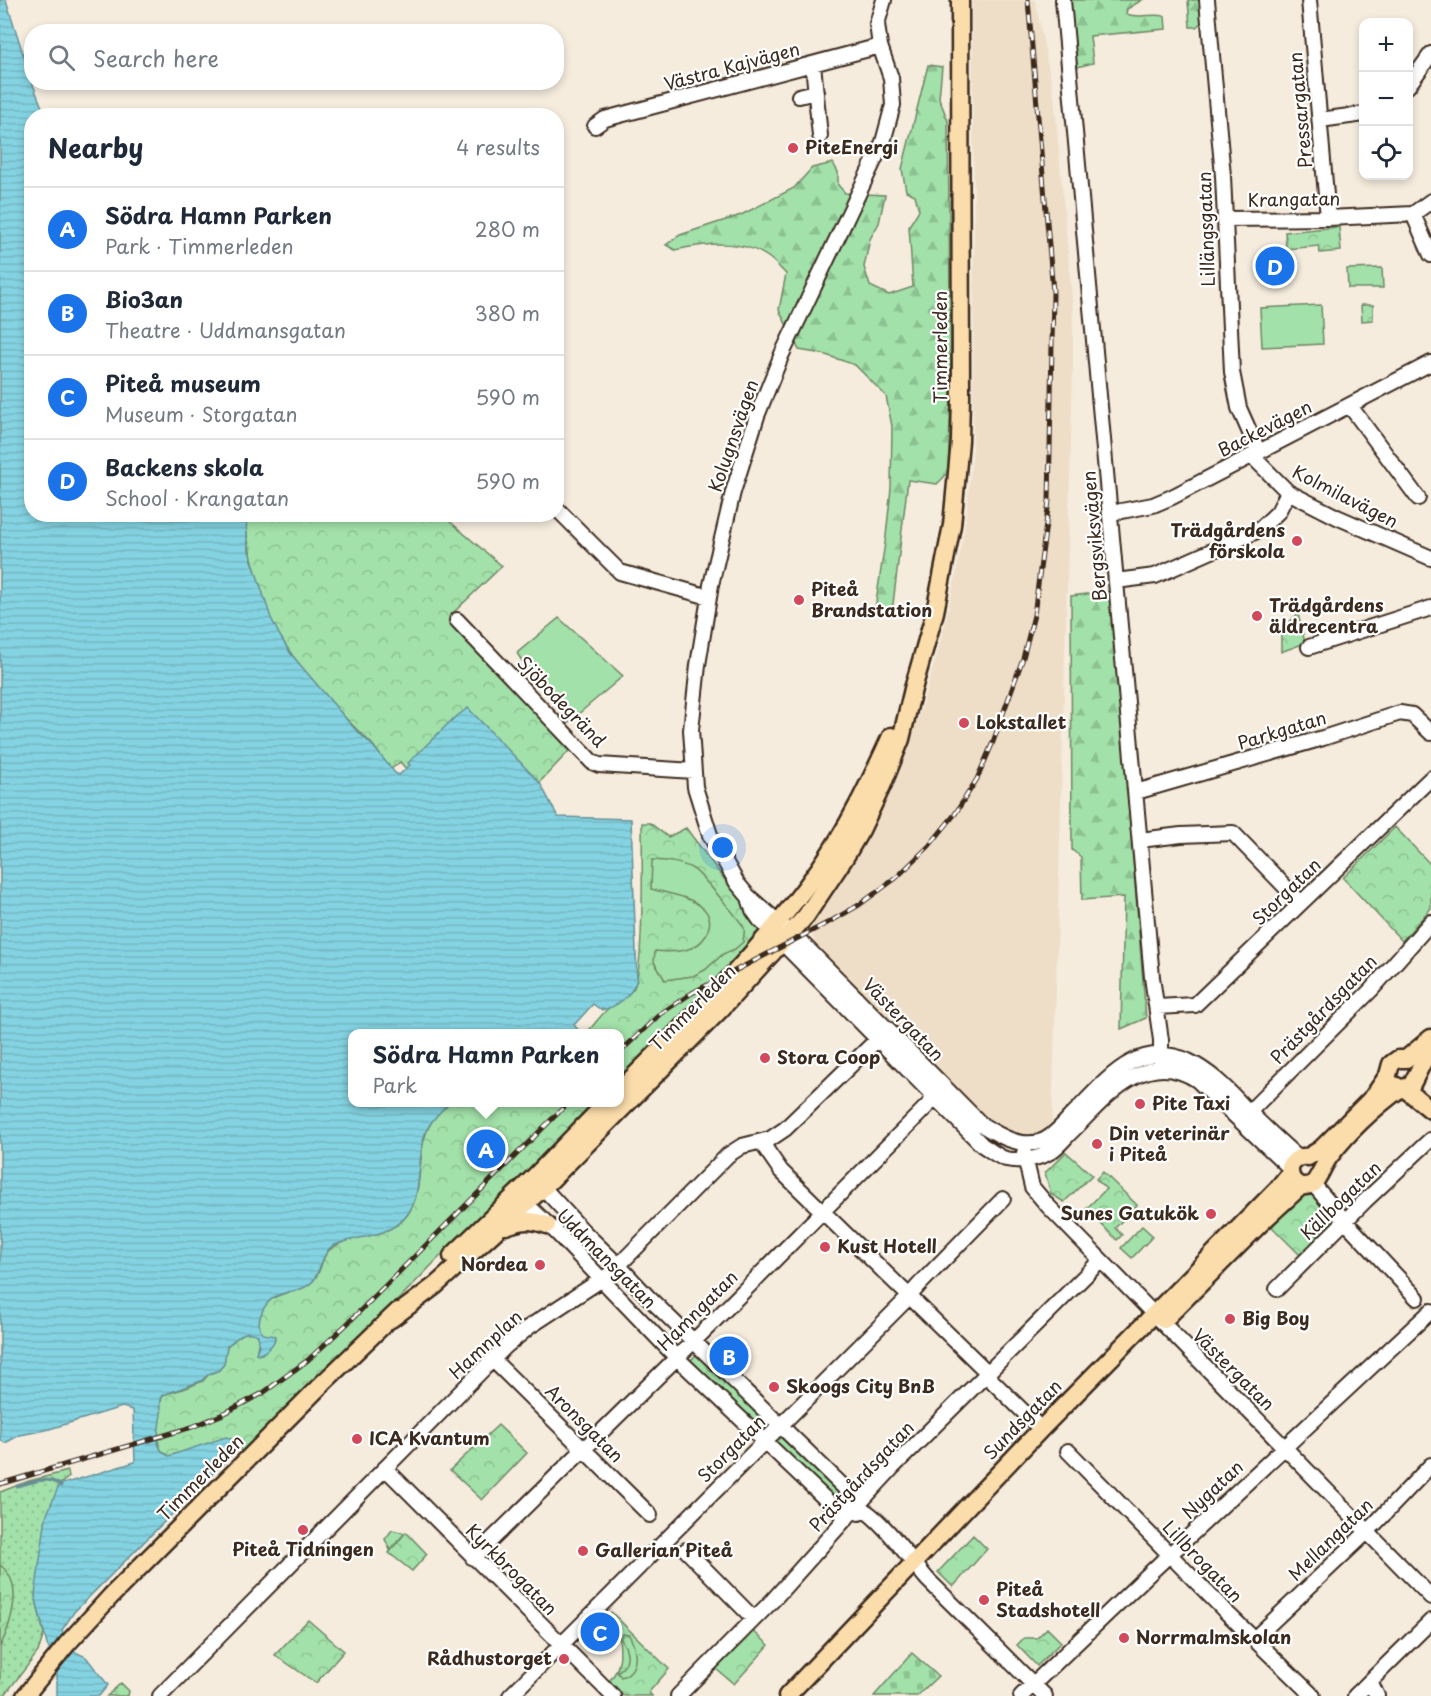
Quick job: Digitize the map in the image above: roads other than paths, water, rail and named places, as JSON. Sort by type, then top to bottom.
[{"type":"main road","name":"Timmerleden","points":[[624,1101],[720,1010],[782,932],[844,828],[874,772],[913,689],[935,612],[952,525],[960,441],[960,0]]},
{"type":"main road","name":"Timmerleden","points":[[624,1086],[690,1019],[782,932]]},
{"type":"main road","name":"Sundsgatan","points":[[787,1696],[1049,1436],[1158,1319],[1264,1220],[1321,1149],[1373,1097],[1388,1075],[1391,1064],[1398,1059],[1406,1059],[1430,1039]]},
{"type":"main road","name":"Sundsgatan","points":[[1303,1171],[1337,1147],[1378,1106],[1402,1088],[1411,1086],[1426,1056],[1430,1039]]},
{"type":"main road","points":[[1406,1059],[1415,1064],[1417,1073],[1431,1095]]},
{"type":"main road","points":[[1388,1075],[1391,1082],[1431,1110]]},
{"type":"main road","name":"Timmerleden","points":[[538,1183],[603,1107]]},
{"type":"main road","name":"Timmerleden","points":[[25,1696],[79,1631],[224,1482],[426,1281],[521,1199],[618,1107]]},
{"type":"main road","name":"Timmerleden","points":[[391,1318],[419,1300],[497,1230],[521,1199]]},
{"type":"main road","points":[[497,1230],[530,1220],[547,1225]]},
{"type":"main road","name":"Sundsgatan","points":[[801,1696],[917,1567]]},
{"type":"main road","name":"Timmerleden","points":[[14,1696],[46,1669]]},
{"type":"street","name":"Kolugnsvägen","points":[[782,932],[737,882],[710,834],[695,787],[691,730],[698,665],[723,529],[757,416],[782,354],[883,142],[893,105],[891,78],[880,46],[877,24],[884,0]]},
{"type":"street","name":"Bergsviksvägen","points":[[1063,0],[1152,977],[1157,1007],[1160,1064]]},
{"type":"street","name":"Lillängsgatan","points":[[1207,0],[1223,176],[1232,372],[1239,408],[1256,454]]},
{"type":"street","name":"Pressargatan","points":[[1310,0],[1328,218]]},
{"type":"street","name":"Västra Kajvägen","points":[[596,126],[605,119],[880,46]]},
{"type":"street","points":[[1413,79],[1431,54]]},
{"type":"street","points":[[813,64],[820,136]]},
{"type":"street","points":[[800,96],[816,92]]},
{"type":"street","points":[[1320,120],[1359,115]]},
{"type":"street","points":[[1431,201],[1413,214],[1431,255]]},
{"type":"street","name":"Krangatan","points":[[1225,219],[1413,214]]},
{"type":"street","name":"Backevägen","points":[[1111,513],[1153,505],[1431,363]]},
{"type":"street","points":[[1350,406],[1418,498]]},
{"type":"street","name":"Kolmilavägen","points":[[1256,454],[1288,492],[1337,517],[1431,558]]},
{"type":"street","points":[[1116,581],[1155,576],[1259,530],[1278,512],[1288,492]]},
{"type":"street","points":[[564,516],[620,572],[709,597]]},
{"type":"street","points":[[1309,647],[1431,608]]},
{"type":"street","name":"Sjöbodegränd","points":[[457,620],[592,762],[599,765],[694,771]]},
{"type":"street","name":"Parkgatan","points":[[1136,792],[1320,739],[1400,713],[1412,715],[1431,734]]},
{"type":"street","name":"Storgatan","points":[[1157,1007],[1195,1005],[1431,778]]},
{"type":"street","points":[[1140,840],[1181,835],[1233,833],[1301,903]]},
{"type":"street","name":"Prästgårdsgatan","points":[[1245,1116],[1371,990],[1431,922]]},
{"type":"street","name":"Västergatan","points":[[782,932],[940,1093],[982,1145],[1004,1159],[1025,1159]]},
{"type":"street","name":"Hamnplan","points":[[160,1696],[493,1360],[529,1327],[620,1266],[728,1155],[742,1146],[770,1139],[785,1129],[883,1034]]},
{"type":"street","points":[[1023,1142],[1041,1141],[1048,1136],[1114,1073],[1128,1063],[1140,1057],[1160,1064]]},
{"type":"street","points":[[1025,1159],[1033,1159],[1052,1151],[1122,1084],[1140,1073],[1178,1057],[1207,1072],[1245,1116],[1303,1171],[1345,1221],[1417,1299]]},
{"type":"street","name":"Västergatan","points":[[940,1093],[1004,1139],[1023,1142],[1032,1186],[1048,1206],[1431,1597]]},
{"type":"street","name":"Hamngatan","points":[[473,1558],[695,1341],[940,1093]]},
{"type":"street","name":"Källbogatan","points":[[1277,1289],[1430,1140]]},
{"type":"street","points":[[761,1142],[781,1171],[868,1254],[1038,1426]]},
{"type":"street","name":"Uddmansgatan","points":[[538,1183],[648,1297],[853,1496],[861,1518],[900,1557],[917,1567],[1045,1696]]},
{"type":"street","name":"Uddmansgatan","points":[[521,1199],[677,1358],[838,1511],[856,1507]]},
{"type":"street","name":"Storgatan","points":[[510,1696],[910,1297],[1003,1199]]},
{"type":"street","name":"Prästgårdsgatan","points":[[678,1696],[773,1600],[856,1507],[986,1373],[1101,1260]]},
{"type":"street","name":"Nygatan","points":[[1022,1696],[1170,1554],[1431,1311]]},
{"type":"street","name":"Aronsgatan","points":[[493,1360],[650,1515]]},
{"type":"street","name":"Lillbrogatan","points":[[1068,1451],[1254,1640],[1313,1696]]},
{"type":"street","name":"Mellangatan","points":[[1254,1640],[1368,1531],[1431,1465]]},
{"type":"street","name":"Kyrkbrogatan","points":[[385,1468],[613,1696]]},
{"type":"street","points":[[686,1550],[754,1619]]},
{"type":"street","points":[[1355,1696],[1431,1621]]},
{"type":"street","points":[[1370,1681],[1377,1696]]},
{"type":"water","points":[[0,0],[6,0],[24,57],[24,90],[35,90],[42,108],[24,108],[24,522],[246,522],[249,551],[271,618],[280,636],[291,654],[395,773],[399,775],[410,765],[408,763],[453,719],[468,708],[540,783],[558,817],[631,819],[637,979],[632,990],[618,1004],[601,1010],[593,1004],[574,1025],[578,1029],[348,1029],[348,1107],[445,1107],[433,1119],[426,1131],[417,1191],[413,1203],[408,1213],[392,1228],[331,1247],[316,1277],[308,1286],[273,1298],[267,1304],[261,1315],[259,1326],[263,1334],[275,1336],[272,1345],[267,1350],[256,1354],[259,1344],[258,1335],[244,1333],[227,1346],[224,1364],[219,1370],[209,1374],[201,1381],[163,1395],[160,1402],[158,1443],[163,1453],[169,1456],[226,1437],[233,1442],[233,1450],[231,1455],[74,1612],[62,1630],[71,1650],[86,1657],[108,1685],[99,1696],[57,1696],[57,1663],[47,1645],[35,1595],[46,1517],[59,1485],[135,1462],[133,1410],[122,1407],[46,1430],[20,1435],[5,1443],[0,1439]]},
{"type":"waterway","points":[[17,1486],[45,1480],[61,1486]]},
{"type":"railway","points":[[624,1048],[660,1014],[692,993],[833,920],[859,905],[896,878],[929,846],[955,814],[977,779],[993,742],[1023,658],[1034,615],[1049,501],[1053,292],[1028,0]]},
{"type":"railway","points":[[0,1484],[192,1427],[263,1393],[308,1360],[347,1324],[564,1107]]},
{"type":"place","name":"PiteEnergi","points":[[793,148]]},
{"type":"place","name":"Backens skola","points":[[1275,266]]},
{"type":"place","name":"Trädgårdens förskola","points":[[1297,541]]},
{"type":"place","name":"Piteå Brandstation","points":[[799,600]]},
{"type":"place","name":"Trädgårdens äldrecentra","points":[[1257,616]]},
{"type":"place","name":"Lokstallet","points":[[964,723]]},
{"type":"place","name":"Stora Coop","points":[[765,1058]]},
{"type":"place","name":"Pite Taxi","points":[[1140,1104]]},
{"type":"place","name":"Din veterinär i Piteå","points":[[1097,1144]]},
{"type":"place","name":"Södra Hamn Parken","points":[[486,1149]]},
{"type":"place","name":"Sunes Gatukök","points":[[1211,1214]]},
{"type":"place","name":"Kust Hotell","points":[[825,1247]]},
{"type":"place","name":"Nordea","points":[[540,1265]]},
{"type":"place","name":"Big Boy","points":[[1230,1319]]},
{"type":"place","name":"Bio3an","points":[[729,1356]]},
{"type":"place","name":"Skoogs City BnB","points":[[774,1387]]},
{"type":"place","name":"ICA Kvantum","points":[[357,1439]]},
{"type":"place","name":"Piteå Tidningen","points":[[303,1530]]},
{"type":"place","name":"Gallerian Piteå","points":[[583,1551]]},
{"type":"place","name":"Piteå Stadshotell","points":[[984,1600]]},
{"type":"place","name":"Piteå museum","points":[[600,1632]]},
{"type":"place","name":"Norrmalmskolan","points":[[1124,1638]]},
{"type":"place","name":"Rådhustorget","points":[[564,1659]]}]
